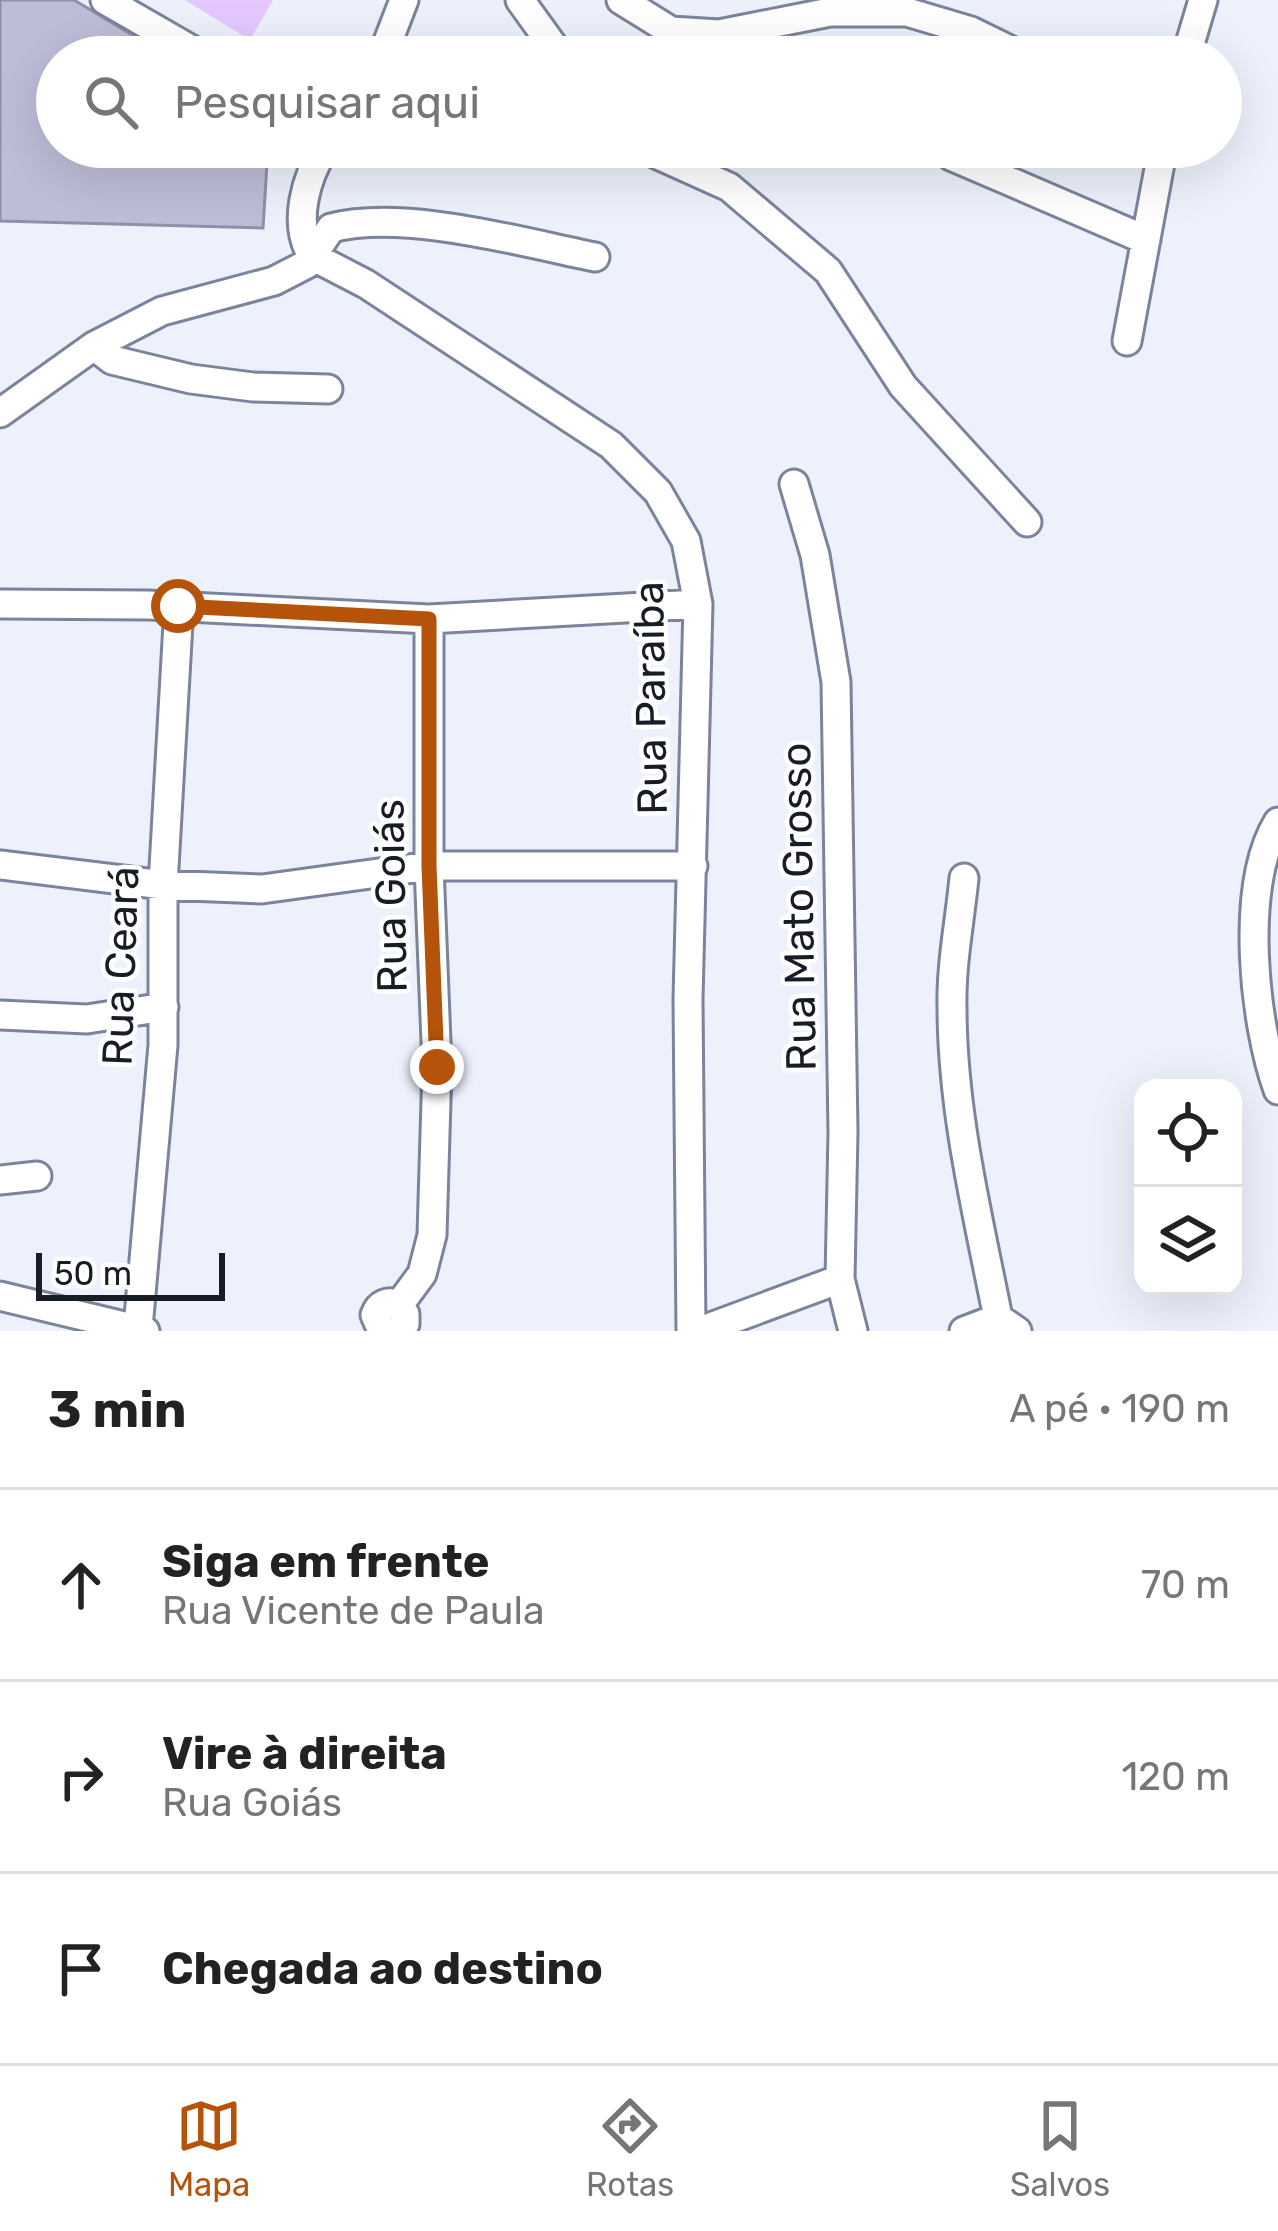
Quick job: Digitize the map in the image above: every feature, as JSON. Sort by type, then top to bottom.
[{"type":"street","points":[[105,0],[168,36]]},
{"type":"street","points":[[390,36],[404,0]]},
{"type":"street","points":[[520,0],[546,36]]},
{"type":"street","points":[[621,0],[671,31],[719,34],[830,12],[907,12],[979,36]]},
{"type":"street","points":[[1192,36],[1203,0]]},
{"type":"street","points":[[310,168],[303,241],[312,256]]},
{"type":"street","points":[[687,168],[729,187],[828,271],[903,386],[1027,522]]},
{"type":"street","points":[[979,168],[1146,240]]},
{"type":"street","points":[[1127,341],[1159,168]]},
{"type":"street","points":[[0,413],[94,346],[162,311],[274,281],[307,264],[331,227],[374,223],[439,227],[595,257]]},
{"type":"street","name":"Rua Paraíba","points":[[312,256],[366,284],[611,445],[658,492],[686,541],[698,604],[688,1000],[696,1331],[840,1279]]},
{"type":"street","points":[[94,346],[112,360],[191,379],[328,389]]},
{"type":"street","name":"Rua Mato Grosso","points":[[794,484],[815,555],[836,682],[843,1132],[840,1279],[853,1331]]},
{"type":"street","points":[[0,604],[178,606],[429,619],[698,604]]},
{"type":"street","name":"Rua Ceará","points":[[141,1329],[164,1007],[163,885],[178,606]]},
{"type":"street","name":"Rua Goiás","points":[[399,1318],[422,1274],[433,1234],[437,1067],[429,866],[429,619]]},
{"type":"street","points":[[1278,822],[1263,864],[1255,991],[1278,1090]]},
{"type":"street","points":[[0,865],[163,885],[262,889],[429,866],[693,866]]},
{"type":"street","points":[[964,878],[952,1004],[956,1078],[967,1159],[1005,1327],[964,1331]]},
{"type":"street","points":[[0,1015],[87,1019],[164,1007]]},
{"type":"street","points":[[0,1180],[37,1176]]},
{"type":"street","points":[[0,1296],[141,1329]]},
{"type":"street","name":"Rua Goiás","points":[[382,1331],[375,1321],[376,1311],[389,1302],[399,1318]]},
{"type":"shaded area","points":[[185,0],[273,0],[252,36],[244,36]]},
{"type":"building","points":[[0,0],[74,0],[134,36],[36,36],[36,168],[267,168],[263,228],[0,221]]},
{"type":"route","points":[[178,606],[429,619],[429,866],[437,1067]]}]
